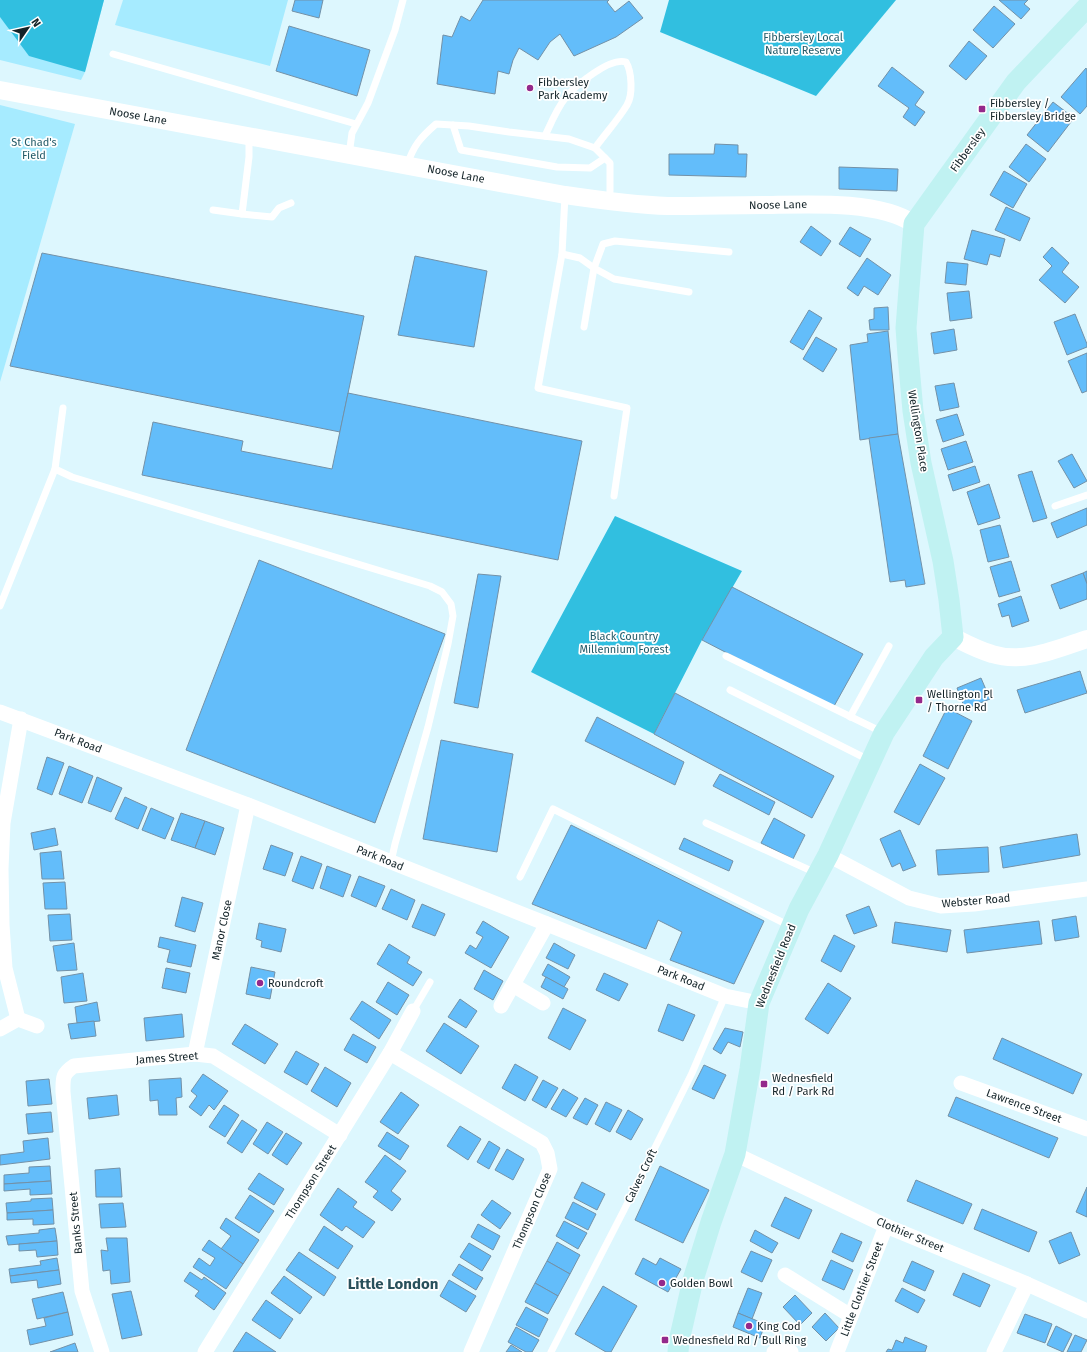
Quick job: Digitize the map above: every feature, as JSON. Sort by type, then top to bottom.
[{"type":"main road","name":"Fibbersley","points":[[914,224],[1016,82],[1087,7]]},
{"type":"main road","name":"Wellington Place","points":[[914,224],[906,328],[908,363],[913,411],[921,463],[943,561],[953,637]]},
{"type":"main road","name":"Wednesfield Road","points":[[678,1352],[679,1341],[693,1280],[734,1154],[750,1069],[759,1003],[799,909],[828,855],[884,733],[934,657],[953,637]]},
{"type":"street","name":"Noose Lane","points":[[0,90],[609,202],[667,206],[809,204],[857,207],[894,214],[906,218],[914,224]]},
{"type":"street","points":[[953,637],[993,655],[1009,658],[1024,658],[1044,654],[1087,639]]},
{"type":"street","name":"Park Road","points":[[0,712],[248,805],[725,996],[759,1003]]},
{"type":"street","points":[[18,1019],[5,968],[2,925],[1,869],[3,823],[22,719]]},
{"type":"street","name":"Manor Close","points":[[195,1054],[248,805]]},
{"type":"street","name":"Webster Road","points":[[828,855],[909,898],[941,906],[974,904],[1087,889]]},
{"type":"street","points":[[501,1006],[547,924]]},
{"type":"street","points":[[513,985],[543,1003]]},
{"type":"street","name":"Thompson Street","points":[[205,1352],[340,1135],[390,1053],[413,1011]]},
{"type":"street","points":[[0,1029],[18,1019],[37,1026]]},
{"type":"street","name":"Thompson Close","points":[[390,1053],[542,1143],[548,1153],[550,1168],[471,1352]]},
{"type":"street","name":"James Street","points":[[63,1092],[63,1076],[67,1070],[74,1066],[195,1054],[213,1056],[340,1135]]},
{"type":"street","name":"Lawrence Street","points":[[962,1083],[1087,1128]]},
{"type":"street","name":"Banks Street","points":[[63,1092],[82,1291],[102,1352]]},
{"type":"street","name":"Clothier Street","points":[[734,1154],[886,1226],[1086,1308]]},
{"type":"street","name":"Little Clothier Street","points":[[837,1352],[886,1226]]},
{"type":"street","points":[[785,1275],[851,1316]]},
{"type":"street","points":[[994,1352],[1027,1284]]},
{"type":"street","points":[[774,1352],[784,1350],[791,1352]]},
{"type":"lane","points":[[349,155],[352,133],[368,103],[395,30],[403,0]]},
{"type":"lane","points":[[113,54],[356,124]]},
{"type":"lane","points":[[545,136],[565,98],[582,81],[605,67],[621,61],[626,62],[629,67],[631,83],[628,104],[595,148]]},
{"type":"lane","points":[[407,165],[411,152],[420,138],[436,124],[569,139],[595,148],[610,163],[609,202]]},
{"type":"lane","points":[[453,125],[461,150],[558,167],[590,168],[605,158]]},
{"type":"lane","points":[[242,214],[249,158],[249,136]]},
{"type":"lane","points":[[565,195],[562,254],[538,388],[627,408],[614,496]]},
{"type":"lane","points":[[213,210],[272,217],[279,208],[291,203]]},
{"type":"lane","points":[[584,326],[594,268],[603,244],[616,241],[729,252]]},
{"type":"lane","points":[[562,254],[580,258],[614,279],[689,292]]},
{"type":"lane","points":[[0,606],[55,469],[63,408]]},
{"type":"lane","points":[[55,469],[72,477],[430,586],[442,592],[451,604],[453,616],[450,635],[428,727],[391,862]]},
{"type":"lane","points":[[1055,506],[1087,495]]},
{"type":"lane","points":[[850,717],[889,646]]},
{"type":"lane","points":[[726,656],[884,733]]},
{"type":"lane","points":[[730,690],[871,761]]},
{"type":"lane","points":[[520,877],[553,809],[792,927]]},
{"type":"lane","points":[[706,823],[818,874]]},
{"type":"lane","points":[[413,1011],[430,982]]},
{"type":"lane","name":"Calves Croft","points":[[551,1352],[631,1197],[692,1073],[725,996]]},
{"type":"green space","points":[[0,0],[104,0],[85,72],[81,80],[0,60]]},
{"type":"green space","points":[[0,0],[104,0],[85,72],[29,56],[0,17]]},
{"type":"green space","points":[[123,0],[288,0],[270,66],[115,25]]},
{"type":"green space","name":"Fibbersley Local Nature Reserve","points":[[669,0],[896,0],[816,96],[660,32]]},
{"type":"green space","name":"St Chad's Field","points":[[0,105],[75,124],[0,382]]},
{"type":"green space","name":"Black Country Millennium Forest","points":[[615,516],[742,571],[702,640],[654,734],[531,672]]},
{"type":"building","points":[[295,0],[323,0],[319,18],[292,11]]},
{"type":"building","points":[[483,0],[609,0],[607,2],[615,12],[629,1],[643,18],[616,37],[574,56],[560,34],[550,42],[538,60],[519,48],[513,60],[509,74],[498,71],[495,94],[437,84],[443,35],[452,37],[461,16],[470,21]]},
{"type":"building","points":[[999,0],[1028,0],[1024,4],[1030,9],[1021,19]]},
{"type":"building","points":[[994,6],[1015,24],[993,48],[973,30]]},
{"type":"building","points":[[289,26],[370,50],[357,96],[276,71]]},
{"type":"building","points":[[969,41],[987,56],[966,80],[949,66]]},
{"type":"building","points":[[892,67],[924,92],[915,105],[925,112],[915,126],[903,117],[909,108],[878,86]]},
{"type":"building","points":[[1086,68],[1087,106],[1080,114],[1061,97]]},
{"type":"building","points":[[1053,102],[1074,118],[1048,152],[1027,135]]},
{"type":"building","points":[[715,144],[738,145],[738,154],[747,154],[746,177],[669,175],[669,154],[714,154]]},
{"type":"building","points":[[1026,144],[1046,159],[1029,182],[1009,167]]},
{"type":"building","points":[[839,167],[898,169],[897,191],[839,189]]},
{"type":"building","points":[[1004,171],[1027,184],[1013,208],[990,195]]},
{"type":"building","points":[[1006,207],[1030,218],[1020,241],[995,230]]},
{"type":"building","points":[[811,226],[831,241],[821,256],[800,242]]},
{"type":"building","points":[[850,227],[871,239],[860,257],[839,244]]},
{"type":"building","points":[[972,230],[1005,239],[1000,257],[990,254],[987,265],[964,259]]},
{"type":"building","points":[[1052,247],[1069,263],[1062,272],[1079,287],[1065,303],[1039,280],[1052,266],[1043,257]]},
{"type":"building","points":[[42,253],[364,316],[340,432],[10,366]]},
{"type":"building","points":[[415,256],[487,271],[474,347],[398,335]]},
{"type":"building","points":[[867,258],[891,275],[878,295],[864,286],[858,296],[847,288]]},
{"type":"building","points":[[947,262],[968,264],[966,285],[945,283]]},
{"type":"building","points":[[969,291],[972,318],[950,321],[947,293]]},
{"type":"building","points":[[888,307],[889,330],[870,330],[869,320],[874,319],[874,308]]},
{"type":"building","points":[[809,310],[822,318],[803,350],[790,342]]},
{"type":"building","points":[[1075,314],[1087,347],[1067,355],[1054,322]]},
{"type":"building","points":[[954,329],[957,350],[934,354],[931,333]]},
{"type":"building","points":[[888,331],[898,434],[860,440],[850,345],[868,342],[867,334]]},
{"type":"building","points":[[816,337],[837,349],[823,372],[803,359]]},
{"type":"building","points":[[1087,353],[1087,391],[1082,393],[1068,361]]},
{"type":"building","points":[[954,383],[959,407],[940,411],[935,386]]},
{"type":"building","points":[[348,393],[582,441],[558,560],[142,475],[153,422],[243,441],[241,451],[332,469]]},
{"type":"building","points":[[957,414],[964,435],[943,442],[936,420]]},
{"type":"building","points":[[898,434],[925,584],[906,587],[905,580],[890,582],[869,438]]},
{"type":"building","points":[[966,441],[973,462],[948,470],[941,449]]},
{"type":"building","points":[[1072,454],[1087,481],[1074,488],[1058,461]]},
{"type":"building","points":[[975,466],[980,482],[953,491],[948,475]]},
{"type":"building","points":[[1032,471],[1047,518],[1033,522],[1018,475]]},
{"type":"building","points":[[989,484],[1000,518],[978,525],[967,492]]},
{"type":"building","points":[[1087,508],[1087,525],[1057,538],[1051,523]]},
{"type":"building","points":[[1000,525],[1009,557],[988,562],[980,530]]},
{"type":"building","points":[[259,560],[445,634],[375,823],[186,750]]},
{"type":"building","points":[[1011,561],[1020,591],[999,597],[990,567]]},
{"type":"building","points":[[1087,571],[1087,584],[1083,573]]},
{"type":"building","points":[[1083,573],[1087,584],[1087,599],[1060,609],[1051,585]]},
{"type":"building","points":[[478,574],[501,576],[478,708],[454,703]]},
{"type":"building","points":[[732,587],[863,654],[833,708],[702,640]]},
{"type":"building","points":[[1021,596],[1029,621],[1012,627],[1009,615],[1002,617],[998,604]]},
{"type":"building","points":[[1080,671],[1087,693],[1025,713],[1017,690]]},
{"type":"building","points":[[981,678],[990,699],[965,709],[957,688]]},
{"type":"building","points":[[675,693],[834,776],[812,818],[654,734]]},
{"type":"building","points":[[947,708],[972,721],[948,769],[923,756]]},
{"type":"building","points":[[597,717],[684,762],[675,785],[585,741]]},
{"type":"building","points":[[441,740],[513,754],[497,852],[423,839]]},
{"type":"building","points":[[47,757],[64,763],[52,795],[37,789]]},
{"type":"building","points":[[920,764],[945,778],[919,825],[894,812]]},
{"type":"building","points":[[69,766],[93,776],[82,803],[59,794]]},
{"type":"building","points":[[720,774],[775,802],[769,815],[713,786]]},
{"type":"building","points":[[97,777],[122,788],[111,812],[88,803]]},
{"type":"building","points":[[125,797],[147,807],[138,829],[115,819]]},
{"type":"building","points":[[151,808],[174,818],[165,839],[142,830]]},
{"type":"building","points":[[181,813],[205,821],[195,848],[171,840]]},
{"type":"building","points":[[774,818],[805,835],[793,859],[761,843]]},
{"type":"building","points":[[205,821],[224,828],[215,855],[195,848]]},
{"type":"building","points":[[571,825],[764,921],[734,984],[670,960],[682,932],[658,920],[646,949],[532,904]]},
{"type":"building","points":[[55,828],[58,845],[34,850],[31,833]]},
{"type":"building","points":[[900,830],[916,866],[903,871],[900,863],[892,867],[880,839]]},
{"type":"building","points":[[1077,834],[1080,855],[1003,868],[1000,847]]},
{"type":"building","points":[[684,838],[733,861],[729,871],[679,849]]},
{"type":"building","points":[[271,845],[293,853],[285,876],[263,869]]},
{"type":"building","points":[[988,847],[989,872],[938,875],[936,850]]},
{"type":"building","points":[[61,851],[64,879],[42,879],[40,853]]},
{"type":"building","points":[[301,856],[322,864],[313,889],[292,881]]},
{"type":"building","points":[[327,866],[351,875],[343,897],[320,888]]},
{"type":"building","points":[[359,876],[385,886],[376,907],[351,896]]},
{"type":"building","points":[[65,882],[67,909],[45,909],[43,883]]},
{"type":"building","points":[[391,889],[415,900],[407,920],[382,909]]},
{"type":"building","points":[[182,897],[203,903],[195,932],[175,926]]},
{"type":"building","points":[[422,904],[445,914],[435,936],[412,927]]},
{"type":"building","points":[[869,906],[877,926],[854,934],[846,915]]},
{"type":"building","points":[[70,914],[72,940],[50,941],[48,915]]},
{"type":"building","points":[[1076,916],[1079,937],[1055,941],[1052,920]]},
{"type":"building","points":[[483,921],[509,937],[491,968],[465,953],[470,945],[476,949],[483,937],[476,933]]},
{"type":"building","points":[[1039,921],[1042,944],[967,953],[964,930]]},
{"type":"building","points":[[895,922],[951,930],[947,952],[892,943]]},
{"type":"building","points":[[259,923],[286,929],[281,952],[261,947],[262,941],[256,939]]},
{"type":"building","points":[[834,935],[855,946],[841,972],[821,961]]},
{"type":"building","points":[[160,937],[196,945],[191,967],[167,962],[170,950],[158,947]]},
{"type":"building","points":[[74,943],[77,970],[57,971],[53,946]]},
{"type":"building","points":[[554,943],[575,955],[568,969],[546,958]]},
{"type":"building","points":[[389,944],[410,957],[407,963],[422,972],[413,986],[377,964]]},
{"type":"building","points":[[548,964],[570,977],[564,987],[542,975]]},
{"type":"building","name":"Roundcroft","points":[[251,967],[275,972],[270,999],[246,994]]},
{"type":"building","points":[[166,968],[190,973],[186,993],[162,988]]},
{"type":"building","points":[[484,970],[503,981],[493,1000],[474,989]]},
{"type":"building","points":[[83,973],[87,1001],[64,1003],[61,977]]},
{"type":"building","points":[[604,973],[628,984],[619,1001],[596,990]]},
{"type":"building","points":[[546,977],[568,989],[563,999],[541,987]]},
{"type":"building","points":[[388,982],[409,995],[397,1015],[376,1002]]},
{"type":"building","points":[[828,983],[851,998],[828,1034],[805,1019]]},
{"type":"building","points":[[460,999],[477,1011],[466,1028],[448,1017]]},
{"type":"building","points":[[362,1001],[391,1020],[379,1039],[350,1019]]},
{"type":"building","points":[[97,1002],[100,1021],[77,1023],[75,1007]]},
{"type":"building","points":[[668,1004],[695,1015],[683,1041],[658,1031]]},
{"type":"building","points":[[563,1008],[586,1020],[570,1050],[548,1038]]},
{"type":"building","points":[[182,1014],[184,1037],[146,1041],[144,1018]]},
{"type":"building","points":[[94,1021],[96,1036],[71,1039],[68,1024]]},
{"type":"building","points":[[444,1023],[479,1046],[461,1074],[426,1051]]},
{"type":"building","points":[[245,1024],[278,1044],[265,1064],[232,1044]]},
{"type":"building","points":[[725,1028],[743,1032],[740,1047],[728,1042],[721,1054],[713,1049]]},
{"type":"building","points":[[353,1034],[376,1047],[367,1063],[344,1050]]},
{"type":"building","points":[[1002,1038],[1082,1074],[1073,1094],[993,1059]]},
{"type":"building","points":[[296,1051],[319,1064],[307,1085],[284,1072]]},
{"type":"building","points":[[515,1064],[538,1077],[525,1101],[502,1088]]},
{"type":"building","points":[[704,1065],[726,1075],[714,1099],[692,1089]]},
{"type":"building","points":[[325,1067],[351,1083],[337,1107],[311,1091]]},
{"type":"building","points":[[203,1074],[228,1091],[214,1110],[209,1105],[201,1116],[189,1107],[197,1096],[191,1091]]},
{"type":"building","points":[[181,1078],[182,1097],[176,1098],[177,1115],[159,1115],[158,1100],[150,1101],[149,1080]]},
{"type":"building","points":[[49,1079],[52,1104],[28,1106],[26,1081]]},
{"type":"building","points":[[543,1080],[558,1088],[546,1108],[532,1100]]},
{"type":"building","points":[[563,1089],[578,1098],[566,1117],[551,1109]]},
{"type":"building","points":[[401,1092],[419,1105],[398,1134],[380,1122]]},
{"type":"building","points":[[117,1095],[119,1115],[89,1119],[87,1098]]},
{"type":"building","points":[[956,1097],[1058,1138],[1049,1158],[948,1116]]},
{"type":"building","points":[[585,1098],[598,1105],[587,1125],[573,1118]]},
{"type":"building","points":[[606,1102],[622,1110],[610,1132],[595,1124]]},
{"type":"building","points":[[224,1105],[239,1115],[225,1137],[209,1127]]},
{"type":"building","points":[[628,1110],[643,1119],[631,1140],[616,1132]]},
{"type":"building","points":[[51,1112],[53,1132],[28,1134],[26,1114]]},
{"type":"building","points":[[242,1120],[257,1130],[242,1153],[227,1143]]},
{"type":"building","points":[[267,1122],[283,1132],[268,1154],[253,1144]]},
{"type":"building","points":[[460,1126],[481,1139],[468,1160],[447,1146]]},
{"type":"building","points":[[387,1132],[409,1146],[400,1160],[378,1146]]},
{"type":"building","points":[[286,1133],[302,1143],[287,1165],[272,1155]]},
{"type":"building","points":[[48,1138],[50,1159],[0,1165],[0,1155],[24,1152],[23,1141]]},
{"type":"building","points":[[489,1141],[500,1148],[489,1169],[477,1162]]},
{"type":"building","points":[[507,1149],[524,1159],[513,1180],[495,1170]]},
{"type":"building","points":[[385,1155],[406,1171],[391,1191],[401,1199],[392,1211],[373,1197],[378,1191],[365,1182]]},
{"type":"building","points":[[50,1166],[51,1181],[4,1184],[4,1175],[29,1173],[29,1167]]},
{"type":"building","points":[[660,1166],[709,1190],[683,1243],[635,1220]]},
{"type":"building","points":[[120,1168],[122,1197],[96,1197],[95,1170]]},
{"type":"building","points":[[259,1173],[284,1189],[274,1205],[248,1189]]},
{"type":"building","points":[[916,1180],[972,1204],[963,1224],[907,1201]]},
{"type":"building","points":[[51,1181],[52,1194],[30,1195],[30,1189],[4,1191],[4,1184]]},
{"type":"building","points":[[582,1182],[605,1194],[597,1210],[574,1198]]},
{"type":"building","points":[[1087,1187],[1087,1217],[1076,1212]]},
{"type":"building","points":[[338,1188],[357,1202],[353,1207],[375,1222],[363,1238],[346,1226],[342,1231],[320,1215]]},
{"type":"building","points":[[250,1195],[274,1211],[259,1233],[235,1218]]},
{"type":"building","points":[[785,1197],[812,1210],[799,1239],[771,1226]]},
{"type":"building","points":[[52,1198],[53,1210],[7,1213],[6,1203],[31,1201],[31,1199]]},
{"type":"building","points":[[492,1200],[511,1213],[500,1229],[481,1215]]},
{"type":"building","points":[[573,1202],[596,1214],[588,1230],[565,1218]]},
{"type":"building","points":[[123,1203],[126,1227],[101,1228],[99,1204]]},
{"type":"building","points":[[982,1209],[1037,1232],[1029,1252],[974,1229]]},
{"type":"building","points":[[53,1210],[54,1224],[33,1225],[33,1219],[7,1220],[7,1213]]},
{"type":"building","points":[[226,1218],[259,1240],[243,1264],[221,1249],[231,1236],[220,1228]]},
{"type":"building","points":[[564,1221],[587,1233],[578,1249],[556,1236]]},
{"type":"building","points":[[478,1224],[500,1236],[493,1250],[471,1237]]},
{"type":"building","points":[[324,1226],[353,1246],[338,1269],[309,1250]]},
{"type":"building","points":[[55,1228],[57,1241],[8,1245],[6,1236],[39,1233],[39,1230]]},
{"type":"building","points":[[755,1230],[778,1243],[772,1253],[750,1241]]},
{"type":"building","points":[[1071,1232],[1080,1255],[1059,1264],[1049,1241]]},
{"type":"building","points":[[841,1233],[862,1242],[853,1262],[832,1252]]},
{"type":"building","points":[[106,1238],[127,1238],[130,1282],[111,1284],[110,1270],[103,1271],[101,1250],[108,1251]]},
{"type":"building","points":[[209,1240],[243,1264],[226,1289],[193,1267],[199,1258],[210,1266],[215,1258],[202,1250]]},
{"type":"building","points":[[57,1241],[58,1255],[37,1257],[36,1250],[19,1251],[19,1244]]},
{"type":"building","points":[[557,1242],[580,1255],[570,1274],[547,1261]]},
{"type":"building","points":[[469,1243],[491,1256],[482,1271],[460,1257]]},
{"type":"building","points":[[751,1251],[772,1260],[762,1282],[741,1272]]},
{"type":"building","points":[[299,1252],[336,1277],[324,1296],[286,1270]]},
{"type":"building","points":[[57,1258],[59,1270],[10,1276],[9,1269],[41,1265],[40,1261]]},
{"type":"building","name":"Golden Bowl","points":[[643,1258],[656,1265],[660,1258],[681,1269],[668,1292],[635,1274]]},
{"type":"building","points":[[831,1260],[853,1270],[844,1290],[822,1280]]},
{"type":"building","points":[[547,1261],[570,1274],[558,1296],[535,1283]]},
{"type":"building","points":[[912,1261],[934,1271],[925,1291],[903,1281]]},
{"type":"building","points":[[459,1264],[483,1278],[476,1290],[452,1275]]},
{"type":"building","points":[[59,1270],[61,1284],[38,1288],[37,1280],[11,1283],[10,1276]]},
{"type":"building","points":[[190,1272],[202,1280],[204,1277],[226,1293],[214,1310],[195,1296],[199,1291],[184,1281]]},
{"type":"building","points":[[963,1273],[990,1285],[980,1307],[953,1295]]},
{"type":"building","points":[[284,1276],[312,1297],[300,1314],[271,1293]]},
{"type":"building","points":[[449,1280],[476,1296],[466,1312],[440,1296]]},
{"type":"building","points":[[535,1283],[558,1296],[548,1314],[525,1302]]},
{"type":"building","points":[[603,1286],[637,1306],[611,1352],[606,1352],[575,1334]]},
{"type":"building","points":[[748,1288],[762,1293],[752,1319],[738,1313]]},
{"type":"building","points":[[902,1288],[925,1300],[918,1313],[895,1301]]},
{"type":"building","points":[[131,1291],[142,1335],[122,1339],[112,1294]]},
{"type":"building","points":[[63,1292],[68,1312],[37,1319],[32,1299]]},
{"type":"building","points":[[795,1295],[812,1313],[800,1325],[783,1307]]},
{"type":"building","points":[[266,1300],[293,1319],[280,1339],[252,1320]]},
{"type":"building","points":[[526,1307],[548,1319],[539,1337],[516,1325]]},
{"type":"building","points":[[68,1312],[73,1335],[30,1345],[27,1330],[46,1326],[44,1318]]},
{"type":"building","name":"King Cod","points":[[738,1313],[765,1324],[760,1338],[733,1327]]},
{"type":"building","points":[[825,1313],[839,1328],[826,1341],[812,1327]]},
{"type":"building","points":[[1025,1314],[1052,1324],[1045,1343],[1017,1333]]},
{"type":"building","points":[[1056,1326],[1072,1334],[1063,1352],[1047,1345]]},
{"type":"building","points":[[516,1327],[539,1340],[532,1352],[526,1352],[508,1342]]},
{"type":"building","points":[[246,1332],[276,1352],[233,1352]]},
{"type":"building","points":[[1075,1335],[1087,1340],[1081,1352],[1067,1352]]},
{"type":"building","points":[[905,1337],[927,1346],[925,1352],[886,1352],[888,1349],[892,1350],[896,1340],[903,1343]]},
{"type":"building","points":[[75,1343],[78,1352],[50,1352]]},
{"type":"building","points":[[511,1345],[522,1352],[506,1352]]},
{"type":"place","name":"Fibbersley Park Academy","points":[[530,88]]},
{"type":"place","name":"Fibbersley / Fibbersley Bridge","points":[[982,109]]},
{"type":"place","name":"Wellington Pl / Thorne Rd","points":[[919,700]]},
{"type":"place","name":"Roundcroft","points":[[260,983]]},
{"type":"place","name":"Wednesfield Rd / Park Rd","points":[[764,1084]]},
{"type":"place","name":"Golden Bowl","points":[[662,1283]]},
{"type":"place","name":"King Cod","points":[[749,1326]]},
{"type":"place","name":"Wednesfield Rd / Bull Ring","points":[[665,1340]]},
{"type":"district","name":"Little London","points":[[393,1284]]}]
